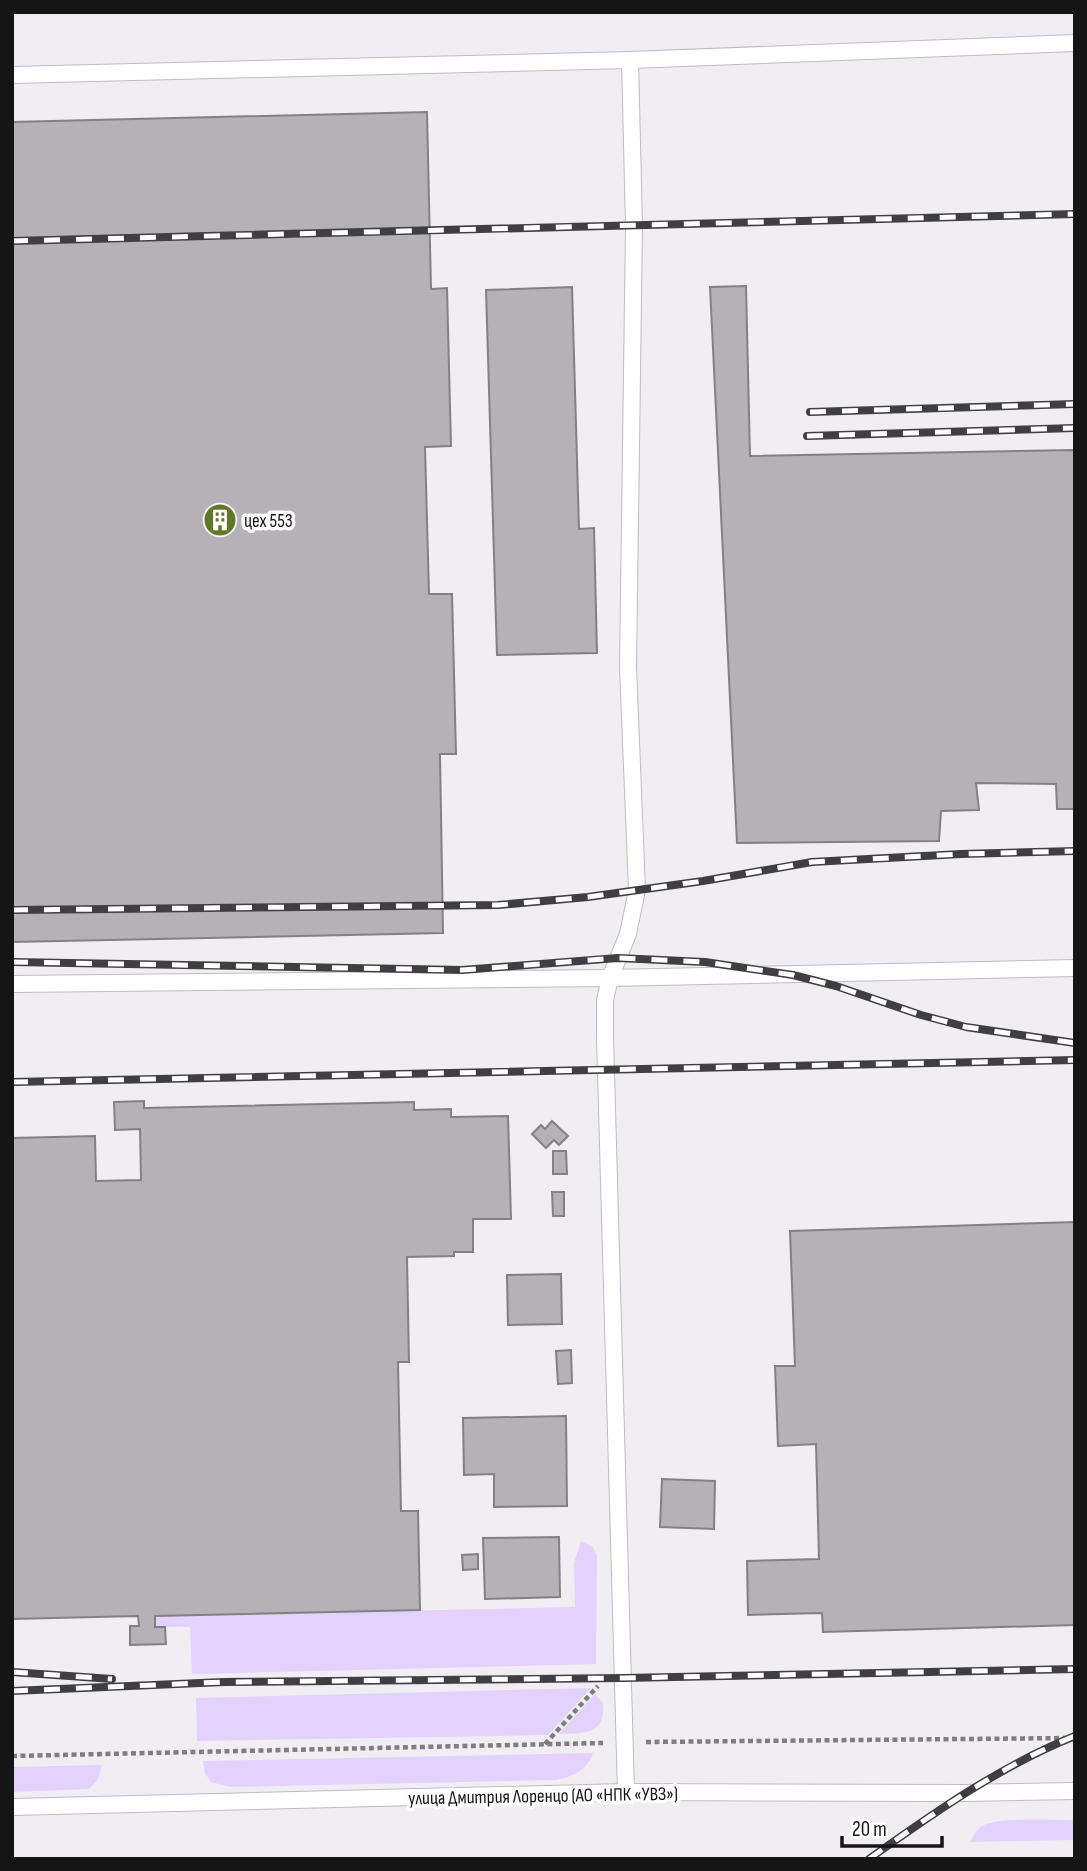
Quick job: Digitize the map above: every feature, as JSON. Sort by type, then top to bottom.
[{"type":"lane","points":[[12,75],[629,60],[1075,43]]},
{"type":"lane","points":[[626,1792],[605,1037],[606,1000],[610,978],[628,934],[637,890],[628,667],[634,226],[629,60]]},
{"type":"lane","points":[[12,984],[610,978],[1075,968]]},
{"type":"lane","name":"улица Дмитрия Лоренцо (АО «НПК «УВЗ»)","points":[[12,1807],[626,1792],[1075,1791]]},
{"type":"path","points":[[545,1745],[598,1686]]},
{"type":"path","points":[[12,1756],[625,1743],[1071,1738]]},
{"type":"shaded area","points":[[581,1541],[593,1547],[597,1555],[596,1664],[192,1674],[190,1627],[155,1627],[155,1616],[575,1607],[574,1563]]},
{"type":"shaded area","points":[[591,1688],[548,1735],[197,1741],[196,1698]]},
{"type":"shaded area","points":[[595,1694],[603,1703],[601,1722],[597,1727],[584,1732],[559,1734]]},
{"type":"shaded area","points":[[593,1753],[579,1772],[556,1780],[230,1787],[211,1782],[205,1773],[203,1761]]},
{"type":"shaded area","points":[[102,1765],[98,1779],[89,1789],[12,1792],[12,1767]]},
{"type":"shaded area","points":[[1075,1820],[1075,1840],[970,1842],[979,1828],[992,1822]]},
{"type":"building","name":"цех 553","points":[[427,112],[431,289],[447,288],[451,446],[425,447],[429,594],[452,594],[456,754],[440,754],[443,933],[12,942],[12,122]]},
{"type":"building","points":[[746,286],[750,456],[1075,450],[1075,809],[1057,809],[1056,784],[976,783],[979,810],[941,811],[939,841],[737,843],[710,287]]},
{"type":"building","points":[[572,287],[579,529],[594,528],[597,653],[497,655],[486,290]]},
{"type":"building","points":[[144,1101],[144,1108],[414,1102],[414,1110],[451,1109],[451,1117],[508,1116],[511,1219],[473,1219],[473,1252],[454,1252],[454,1256],[407,1257],[409,1362],[398,1362],[401,1511],[418,1511],[420,1610],[155,1616],[155,1627],[165,1627],[166,1644],[130,1645],[130,1626],[139,1626],[138,1616],[12,1619],[12,1138],[95,1136],[96,1181],[141,1180],[140,1129],[115,1130],[114,1102]]},
{"type":"building","points":[[552,1121],[568,1136],[559,1145],[554,1140],[546,1148],[532,1134],[541,1125],[545,1129]]},
{"type":"building","points":[[553,1151],[566,1151],[567,1174],[553,1174]]},
{"type":"building","points":[[552,1192],[564,1192],[564,1216],[553,1216]]},
{"type":"building","points":[[1075,1222],[1075,1625],[823,1632],[822,1613],[748,1615],[747,1561],[819,1559],[816,1444],[778,1446],[775,1366],[795,1366],[790,1231]]},
{"type":"building","points":[[561,1274],[562,1324],[508,1325],[507,1275]]},
{"type":"building","points":[[571,1350],[572,1383],[558,1384],[556,1351]]},
{"type":"building","points":[[566,1416],[567,1506],[494,1507],[494,1474],[464,1475],[463,1418]]},
{"type":"building","points":[[662,1479],[715,1481],[714,1529],[660,1527]]},
{"type":"building","points":[[559,1537],[560,1597],[485,1599],[483,1538]]},
{"type":"building","points":[[478,1554],[478,1569],[463,1570],[462,1555]]},
{"type":"railway","points":[[12,241],[1075,214]]},
{"type":"railway","points":[[810,412],[1075,404]]},
{"type":"railway","points":[[807,436],[1075,428]]},
{"type":"railway","points":[[12,910],[498,905],[588,897],[812,862],[1075,851]]},
{"type":"railway","points":[[12,962],[462,970],[618,958],[705,962],[793,975],[966,1027],[1075,1043]]},
{"type":"railway","points":[[12,1082],[1075,1060]]},
{"type":"railway","points":[[12,1691],[224,1682],[1075,1669]]},
{"type":"railway","points":[[12,1672],[112,1679]]},
{"type":"railway","points":[[869,1859],[994,1776],[1075,1736]]},
{"type":"place","name":"цех 553","points":[[220,520]]}]
